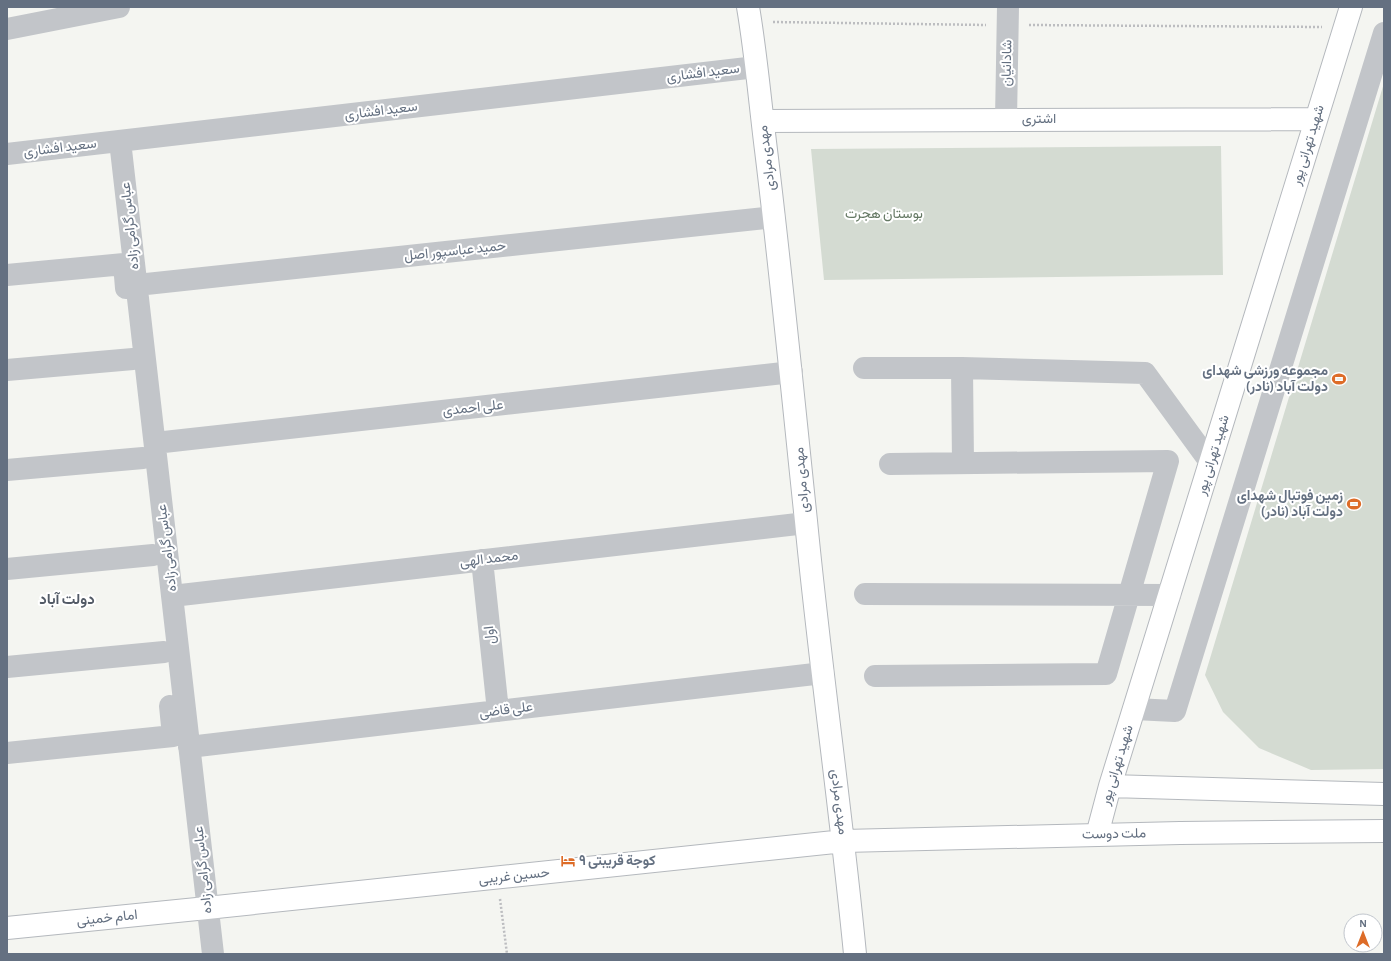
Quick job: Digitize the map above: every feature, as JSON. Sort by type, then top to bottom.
[{"type":"street","points":[[7,29],[120,7]]},
{"type":"street","name":"شهید تهرانی پور","points":[[1097,835],[1110,786],[1351,7]]},
{"type":"street","name":"مهدی مرادی","points":[[750,14],[792,372],[806,523],[844,841],[855,954]]},
{"type":"street","name":"شادانیان","points":[[1006,119],[1008,16]]},
{"type":"street","points":[[1134,709],[1175,710],[1384,33]]},
{"type":"street","name":"سعید افشاری","points":[[7,154],[756,67]]},
{"type":"street","name":"اشتری","points":[[762,121],[1316,119]]},
{"type":"street","name":"عباس گرامی زاده","points":[[120,141],[137,285],[149,450],[172,596],[213,954]]},
{"type":"street","name":"حمید عباسپور اصل","points":[[137,285],[774,217]]},
{"type":"street","points":[[7,275],[124,264],[133,360],[149,450],[153,555],[173,736],[7,753]]},
{"type":"street","points":[[7,370],[133,360]]},
{"type":"street","points":[[864,368],[962,368],[1146,373],[1210,462]]},
{"type":"street","points":[[962,368],[963,463]]},
{"type":"street","name":"علی احمدی","points":[[7,470],[149,450],[792,372]]},
{"type":"street","points":[[875,676],[1106,674],[1168,460],[890,464]]},
{"type":"street","name":"محمد الهی","points":[[172,596],[806,523]]},
{"type":"street","points":[[7,569],[153,555]]},
{"type":"street","name":"اول","points":[[482,560],[498,711]]},
{"type":"street","points":[[865,594],[1170,594]]},
{"type":"street","points":[[7,666],[164,652]]},
{"type":"street","name":"علی قاضی","points":[[189,746],[823,673]]},
{"type":"street","points":[[1110,786],[1384,794]]},
{"type":"street","name":"ملت دوست","points":[[844,841],[1180,833],[1384,831]]},
{"type":"street","name":"حسین غریبی","points":[[207,908],[844,841]]},
{"type":"street","name":"امام خمینی","points":[[7,928],[207,908]]},
{"type":"path","points":[[750,14],[1008,16],[1345,28]]},
{"type":"path","points":[[498,878],[506,954]]},
{"type":"green space","name":"مجموعه ورزشی شهدای دولت آباد (نادر)","points":[[1384,83],[1384,769],[1311,770],[1259,748],[1223,712],[1205,675]]},
{"type":"green space","name":"بوستان هجرت","points":[[1221,146],[1223,275],[824,280],[811,149]]},
{"type":"place","name":"مجموعه ورزشی شهدای دولت آباد (نادر)","points":[[1339,379]]},
{"type":"place","name":"زمین فوتبال شهدای دولت آباد (نادر)","points":[[1354,504]]},
{"type":"place","name":"۹ کوجة قریبتی","points":[[568,861]]},
{"type":"district","name":"دولت آباد","points":[[67,599]]}]
